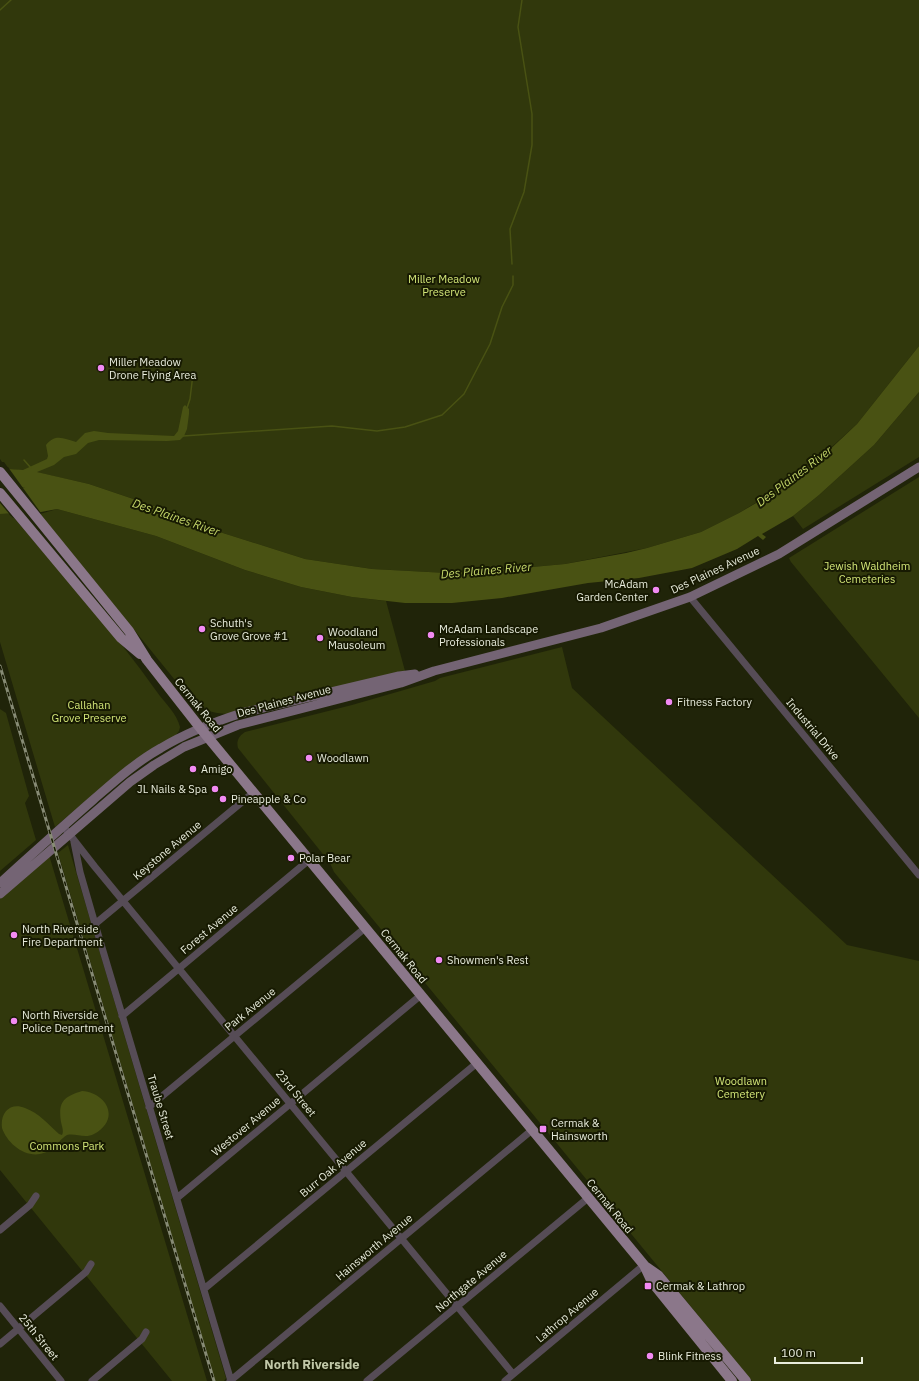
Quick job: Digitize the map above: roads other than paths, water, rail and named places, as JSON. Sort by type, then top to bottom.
[{"type":"main road","name":"Des Plaines Avenue","points":[[0,894],[71,836],[141,774],[168,756],[208,737],[238,725],[401,683],[434,671],[601,628],[690,597],[779,554],[919,467]]},
{"type":"main road","name":"Cermak Road","points":[[0,472],[129,631],[147,660],[208,737],[588,1198],[644,1265],[658,1275],[746,1381]]},
{"type":"main road","name":"Cermak Road","points":[[0,493],[121,638],[147,660]]},
{"type":"main road","name":"Des Plaines Avenue","points":[[0,883],[63,826],[135,765],[179,738],[242,713],[399,676],[434,671]]},
{"type":"main road","name":"Cermak Road","points":[[644,1265],[652,1282],[732,1381]]},
{"type":"street","name":"Industrial Drive","points":[[690,597],[919,875]]},
{"type":"street","name":"Keystone Avenue","points":[[95,924],[254,792]]},
{"type":"street","name":"23rd Street","points":[[63,826],[513,1374]]},
{"type":"street","name":"Traube Street","points":[[71,836],[122,1016],[231,1381]]},
{"type":"street","name":"Forest Avenue","points":[[122,1016],[309,860]]},
{"type":"street","name":"Park Avenue","points":[[149,1107],[365,928]]},
{"type":"street","name":"Westover Avenue","points":[[177,1198],[421,995]]},
{"type":"street","name":"Burr Oak Avenue","points":[[204,1289],[477,1063]]},
{"type":"street","name":"Hainsworth Avenue","points":[[231,1381],[532,1130]]},
{"type":"street","points":[[0,1230],[30,1205],[36,1196]]},
{"type":"street","name":"Northgate Avenue","points":[[367,1381],[588,1198]]},
{"type":"street","points":[[0,1344],[86,1272],[91,1264]]},
{"type":"street","name":"Lathrop Avenue","points":[[504,1381],[644,1265]]},
{"type":"street","name":"25th Street","points":[[0,1306],[61,1381]]},
{"type":"street","points":[[92,1381],[142,1339],[146,1332]]},
{"type":"water","name":"Des Plaines River","points":[[919,346],[919,392],[874,445],[819,495],[793,516],[762,534],[766,537],[763,540],[758,536],[737,549],[692,568],[639,578],[588,583],[502,598],[452,603],[405,603],[352,597],[301,587],[245,570],[156,536],[57,509],[41,512],[0,514],[0,492],[25,487],[0,490],[9,469],[23,470],[47,459],[48,456],[46,445],[53,439],[64,438],[76,442],[85,433],[94,431],[174,436],[178,431],[183,407],[185,405],[189,409],[187,429],[184,436],[180,440],[99,440],[88,443],[76,454],[64,457],[54,465],[37,472],[89,484],[157,507],[207,528],[305,559],[372,569],[447,573],[500,570],[565,564],[626,553],[701,532],[739,513],[790,482],[824,455],[857,424]]},
{"type":"water","points":[[82,1091],[98,1096],[108,1108],[109,1114],[107,1121],[102,1128],[94,1134],[87,1136],[67,1135],[53,1149],[45,1153],[34,1154],[17,1148],[4,1134],[2,1123],[4,1113],[15,1106],[25,1108],[35,1113],[62,1135],[63,1130],[60,1115],[61,1105],[66,1098]]},
{"type":"waterway","points":[[0,10],[11,0]]},
{"type":"waterway","points":[[512,264],[510,229],[524,192],[532,145],[532,114],[518,27],[522,0]]},
{"type":"waterway","points":[[183,436],[332,426],[377,431],[405,427],[442,415],[464,394],[490,344],[502,307],[513,285],[513,276]]},
{"type":"waterway","points":[[187,408],[190,399],[193,374]]},
{"type":"waterway","points":[[24,460],[31,468]]},
{"type":"railway","points":[[0,666],[214,1381]]},
{"type":"place","name":"Miller Meadow Drone Flying Area","points":[[101,368]]},
{"type":"place","name":"McAdam Garden Center","points":[[656,590]]},
{"type":"place","name":"Schuth's Grove Grove #1","points":[[202,629]]},
{"type":"place","name":"McAdam Landscape Professionals","points":[[431,635]]},
{"type":"place","name":"Woodland Mausoleum","points":[[320,638]]},
{"type":"place","name":"Fitness Factory","points":[[669,702]]},
{"type":"place","name":"Woodlawn","points":[[309,758]]},
{"type":"place","name":"Amigo","points":[[193,769]]},
{"type":"place","name":"JL Nails & Spa","points":[[215,789]]},
{"type":"place","name":"Pineapple & Co","points":[[223,799]]},
{"type":"place","name":"Polar Bear","points":[[291,858]]},
{"type":"place","name":"North Riverside Fire Department","points":[[14,935]]},
{"type":"place","name":"Showmen's Rest","points":[[439,960]]},
{"type":"place","name":"North Riverside Police Department","points":[[14,1021]]},
{"type":"place","name":"Cermak & Hainsworth","points":[[543,1129]]},
{"type":"place","name":"Cermak & Lathrop","points":[[648,1286]]},
{"type":"place","name":"Blink Fitness","points":[[650,1356]]},
{"type":"district","name":"North Riverside","points":[[312,1364]]},
{"type":"park label","name":"Miller Meadow Preserve","points":[[444,285]]},
{"type":"park label","name":"Jewish Waldheim Cemeteries","points":[[867,572]]},
{"type":"park label","name":"Callahan Grove Preserve","points":[[89,711]]},
{"type":"park label","name":"Woodlawn Cemetery","points":[[741,1087]]},
{"type":"park label","name":"Commons Park","points":[[67,1146]]}]
